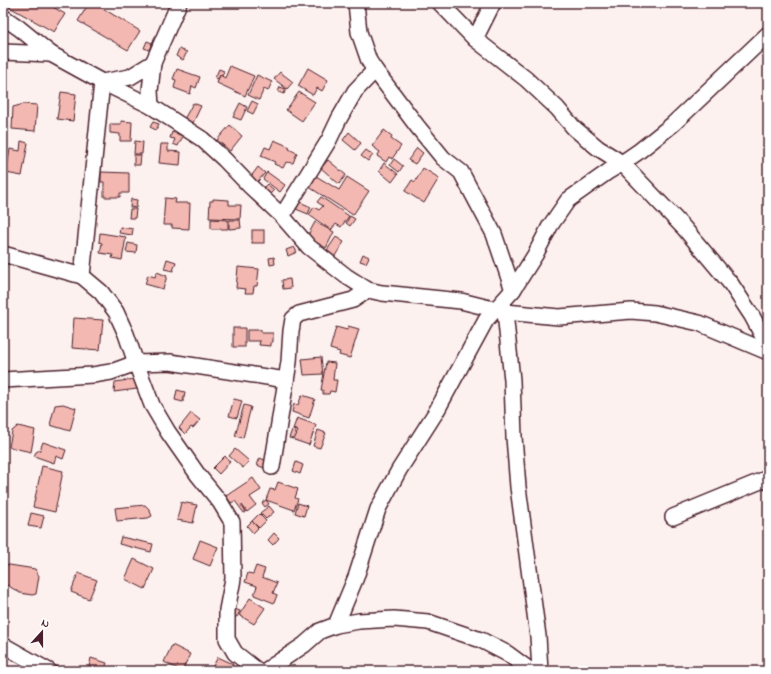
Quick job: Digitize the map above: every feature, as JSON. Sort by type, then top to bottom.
[{"type":"street","points":[[151,106],[150,91],[153,63],[179,3]]},
{"type":"street","points":[[440,3],[475,39],[526,79],[557,108],[574,128],[598,148],[622,163],[684,228],[731,284],[752,316],[768,346]]},
{"type":"street","points":[[475,39],[492,3]]},
{"type":"street","points":[[353,5],[359,32],[369,61],[417,126],[443,158],[461,172],[494,234],[513,290]]},
{"type":"street","points":[[3,17],[51,54],[102,82],[151,106],[202,139],[282,216],[309,247],[346,276],[368,290],[382,293],[461,301],[500,311],[559,317],[631,311],[655,313],[699,323],[768,352]]},
{"type":"street","points":[[336,625],[356,577],[378,509],[399,470],[436,412],[486,320],[500,311],[535,255],[550,226],[568,200],[622,163],[673,124],[768,34]]},
{"type":"street","points":[[3,52],[51,54]]},
{"type":"street","points":[[102,82],[130,77],[153,63]]},
{"type":"street","points":[[282,216],[328,140],[355,91],[375,70]]},
{"type":"street","points":[[82,276],[102,82]]},
{"type":"street","points":[[3,254],[82,276],[101,292],[116,312],[126,334],[152,405],[168,432],[198,475],[220,502],[232,522],[233,579],[228,610],[227,639],[235,653],[258,671]]},
{"type":"street","points":[[272,467],[289,362],[293,319],[299,314],[353,300],[368,290]]},
{"type":"street","points":[[500,311],[512,380],[518,487],[538,636],[540,671]]},
{"type":"street","points":[[3,380],[93,375],[111,372],[136,363],[170,362],[286,380]]},
{"type":"street","points":[[673,517],[768,478]]},
{"type":"street","points":[[265,671],[304,645],[320,632],[336,625],[359,620],[394,619],[428,622],[481,640],[508,654],[531,671]]},
{"type":"street","points":[[3,645],[49,671]]},
{"type":"building","points":[[46,3],[65,14],[54,32],[4,4]]},
{"type":"building","points":[[89,3],[94,3],[140,31],[128,50],[78,21]]},
{"type":"building","points":[[147,41],[152,43],[149,50],[144,48]]},
{"type":"building","points":[[179,49],[187,52],[183,60],[176,56]]},
{"type":"building","points":[[230,66],[254,76],[245,96],[217,83],[220,75],[225,78]]},
{"type":"building","points":[[308,68],[328,80],[322,91],[317,88],[313,95],[298,86]]},
{"type":"building","points":[[177,69],[200,77],[196,88],[192,86],[190,94],[174,88],[176,80],[173,79]]},
{"type":"building","points":[[219,69],[224,71],[222,76],[220,75],[218,79],[215,78]]},
{"type":"building","points":[[280,72],[293,82],[287,89],[274,79]]},
{"type":"building","points":[[257,75],[272,82],[268,91],[264,89],[259,100],[248,95]]},
{"type":"building","points":[[280,87],[286,89],[284,94],[278,92]]},
{"type":"building","points":[[61,92],[76,94],[73,121],[57,119]]},
{"type":"building","points":[[299,92],[315,102],[302,121],[286,110]]},
{"type":"building","points":[[252,101],[258,104],[253,114],[247,111]]},
{"type":"building","points":[[193,103],[201,106],[192,125],[183,121]]},
{"type":"building","points":[[240,103],[247,107],[241,120],[233,117]]},
{"type":"building","points":[[24,104],[37,105],[35,131],[12,129],[13,107]]},
{"type":"building","points":[[121,121],[132,122],[131,141],[120,141],[120,134],[110,133],[110,124],[121,124]]},
{"type":"building","points":[[153,122],[159,124],[156,130],[150,127]]},
{"type":"building","points":[[230,125],[242,136],[230,151],[217,140]]},
{"type":"building","points":[[384,130],[392,136],[391,139],[401,146],[392,159],[389,157],[386,162],[377,156],[380,152],[372,146]]},
{"type":"building","points":[[172,132],[183,136],[178,146],[173,144],[175,139],[170,138]]},
{"type":"building","points":[[349,132],[361,143],[355,150],[343,140]]},
{"type":"building","points":[[274,140],[290,147],[289,149],[297,153],[293,163],[286,162],[283,168],[274,164],[275,162],[261,156],[265,147],[270,149]]},
{"type":"building","points":[[21,141],[28,143],[22,176],[6,173],[10,149],[20,151]]},
{"type":"building","points":[[135,141],[143,142],[142,154],[134,154]]},
{"type":"building","points":[[161,144],[168,144],[168,151],[181,152],[180,165],[159,163]]},
{"type":"building","points":[[417,148],[423,153],[415,164],[408,160]]},
{"type":"building","points":[[366,150],[373,155],[368,161],[361,156]]},
{"type":"building","points":[[134,155],[141,155],[140,165],[134,165]]},
{"type":"building","points":[[394,159],[403,166],[399,172],[390,165]]},
{"type":"building","points":[[328,160],[346,175],[339,184],[321,168]]},
{"type":"building","points":[[384,163],[398,174],[392,182],[379,171]]},
{"type":"building","points":[[258,167],[265,173],[253,187],[247,182]]},
{"type":"building","points":[[423,168],[439,178],[424,203],[405,191],[412,180],[415,182]]},
{"type":"building","points":[[101,172],[129,173],[129,193],[120,193],[120,197],[104,197],[104,182],[101,182]]},
{"type":"building","points":[[267,172],[285,185],[280,192],[263,179]]},
{"type":"building","points":[[316,176],[339,190],[347,177],[369,191],[353,215],[309,187]]},
{"type":"building","points":[[267,184],[274,190],[269,195],[262,189]]},
{"type":"building","points":[[321,197],[349,216],[341,227],[336,224],[331,230],[309,215],[314,207],[319,210],[323,206],[317,202]]},
{"type":"building","points":[[165,198],[176,199],[175,203],[190,203],[189,229],[172,228],[172,225],[163,225]]},
{"type":"building","points":[[131,199],[137,200],[136,208],[130,207]]},
{"type":"building","points":[[213,199],[229,200],[229,205],[241,205],[240,219],[209,218],[210,201],[213,201]]},
{"type":"building","points":[[300,202],[311,207],[308,214],[296,209]]},
{"type":"building","points":[[130,209],[136,209],[135,218],[129,218]]},
{"type":"building","points":[[350,216],[355,219],[350,226],[346,223]]},
{"type":"building","points":[[211,219],[228,220],[228,229],[211,229]]},
{"type":"building","points":[[229,220],[240,220],[241,228],[229,229]]},
{"type":"building","points":[[315,222],[334,232],[326,248],[307,237]]},
{"type":"building","points":[[120,227],[133,229],[132,235],[119,233]]},
{"type":"building","points":[[252,230],[264,230],[264,243],[252,243]]},
{"type":"building","points":[[100,233],[126,237],[122,260],[112,258],[113,255],[100,253],[102,243],[99,242]]},
{"type":"building","points":[[336,237],[344,242],[331,262],[323,256]]},
{"type":"building","points":[[128,243],[137,245],[136,253],[126,252]]},
{"type":"building","points":[[294,247],[297,252],[288,256],[286,250]]},
{"type":"building","points":[[363,254],[369,257],[366,263],[360,261]]},
{"type":"building","points":[[274,257],[275,264],[270,265],[269,258]]},
{"type":"building","points":[[167,259],[176,262],[173,271],[164,269]]},
{"type":"building","points":[[238,267],[259,269],[257,286],[254,286],[253,293],[245,293],[246,289],[236,288]]},
{"type":"building","points":[[157,272],[167,276],[163,289],[145,284],[148,275],[155,277]]},
{"type":"building","points":[[290,279],[291,288],[283,289],[282,280]]},
{"type":"building","points":[[74,318],[103,320],[100,350],[72,348]]},
{"type":"building","points":[[348,326],[359,329],[350,358],[339,355],[340,352],[330,349],[336,327],[347,330]]},
{"type":"building","points":[[233,328],[245,328],[245,347],[233,347]]},
{"type":"building","points":[[247,330],[261,330],[261,333],[273,333],[273,342],[271,342],[271,346],[259,345],[260,341],[247,341]]},
{"type":"building","points":[[321,357],[323,374],[304,375],[302,359]]},
{"type":"building","points":[[326,362],[335,363],[333,380],[337,380],[335,392],[330,391],[329,394],[323,394],[323,390],[321,390]]},
{"type":"building","points":[[135,379],[137,389],[114,392],[115,382]]},
{"type":"building","points":[[177,390],[185,392],[183,402],[175,400]]},
{"type":"building","points":[[302,395],[315,399],[309,418],[292,412],[294,404],[298,405]]},
{"type":"building","points":[[234,399],[242,401],[237,418],[229,416]]},
{"type":"building","points":[[63,404],[76,408],[70,431],[50,425],[55,405]]},
{"type":"building","points":[[244,405],[251,407],[243,438],[235,436]]},
{"type":"building","points":[[191,413],[200,420],[185,434],[179,428]]},
{"type":"building","points":[[297,418],[316,425],[309,445],[294,440],[298,431],[293,429]]},
{"type":"building","points":[[18,426],[35,430],[31,452],[9,447],[12,431]]},
{"type":"building","points":[[292,430],[296,431],[293,439],[289,438]]},
{"type":"building","points":[[318,430],[326,433],[320,448],[313,446]]},
{"type":"building","points":[[43,442],[66,450],[63,459],[56,456],[54,463],[34,456],[36,452],[40,450]]},
{"type":"building","points":[[235,449],[249,461],[243,468],[229,456]]},
{"type":"building","points":[[225,456],[230,462],[219,474],[213,468]]},
{"type":"building","points":[[260,458],[267,461],[264,468],[257,465]]},
{"type":"building","points":[[296,462],[303,465],[300,474],[293,471]]},
{"type":"building","points":[[42,466],[63,471],[55,512],[33,507]]},
{"type":"building","points":[[253,478],[261,490],[250,497],[256,505],[247,512],[241,505],[246,512],[244,513],[235,501],[231,503],[226,496]]},
{"type":"building","points":[[278,482],[298,489],[295,498],[298,499],[294,510],[266,500],[270,489],[275,490]]},
{"type":"building","points":[[266,500],[269,504],[265,507],[262,503]]},
{"type":"building","points":[[181,502],[197,505],[193,523],[177,520]]},
{"type":"building","points":[[298,503],[307,506],[304,516],[295,513]]},
{"type":"building","points":[[145,505],[149,509],[152,516],[148,518],[117,521],[115,508]]},
{"type":"building","points":[[269,506],[274,512],[266,519],[260,513]]},
{"type":"building","points":[[31,513],[44,516],[41,528],[28,526]]},
{"type":"building","points":[[259,514],[266,521],[259,528],[252,521]]},
{"type":"building","points":[[252,521],[258,528],[253,533],[247,526]]},
{"type":"building","points":[[274,533],[279,538],[273,545],[268,540]]},
{"type":"building","points":[[121,537],[153,544],[151,552],[119,544]]},
{"type":"building","points":[[200,540],[218,547],[210,566],[193,559]]},
{"type":"building","points":[[134,559],[154,569],[145,589],[125,579]]},
{"type":"building","points":[[3,564],[35,569],[39,576],[36,594],[32,595],[20,593],[7,585],[3,585]]},
{"type":"building","points":[[256,566],[265,569],[262,577],[277,583],[273,593],[277,595],[274,603],[254,595],[257,586],[245,582],[248,573],[253,574]]},
{"type":"building","points":[[78,573],[97,580],[89,599],[71,592]]},
{"type":"building","points":[[250,598],[265,608],[254,624],[239,615]]},
{"type":"building","points":[[232,608],[240,611],[237,617],[230,614]]},
{"type":"building","points":[[172,645],[190,654],[182,671],[164,662]]},
{"type":"building","points":[[218,657],[233,664],[230,671],[208,671]]},
{"type":"building","points":[[91,658],[107,663],[104,671],[88,671]]}]
